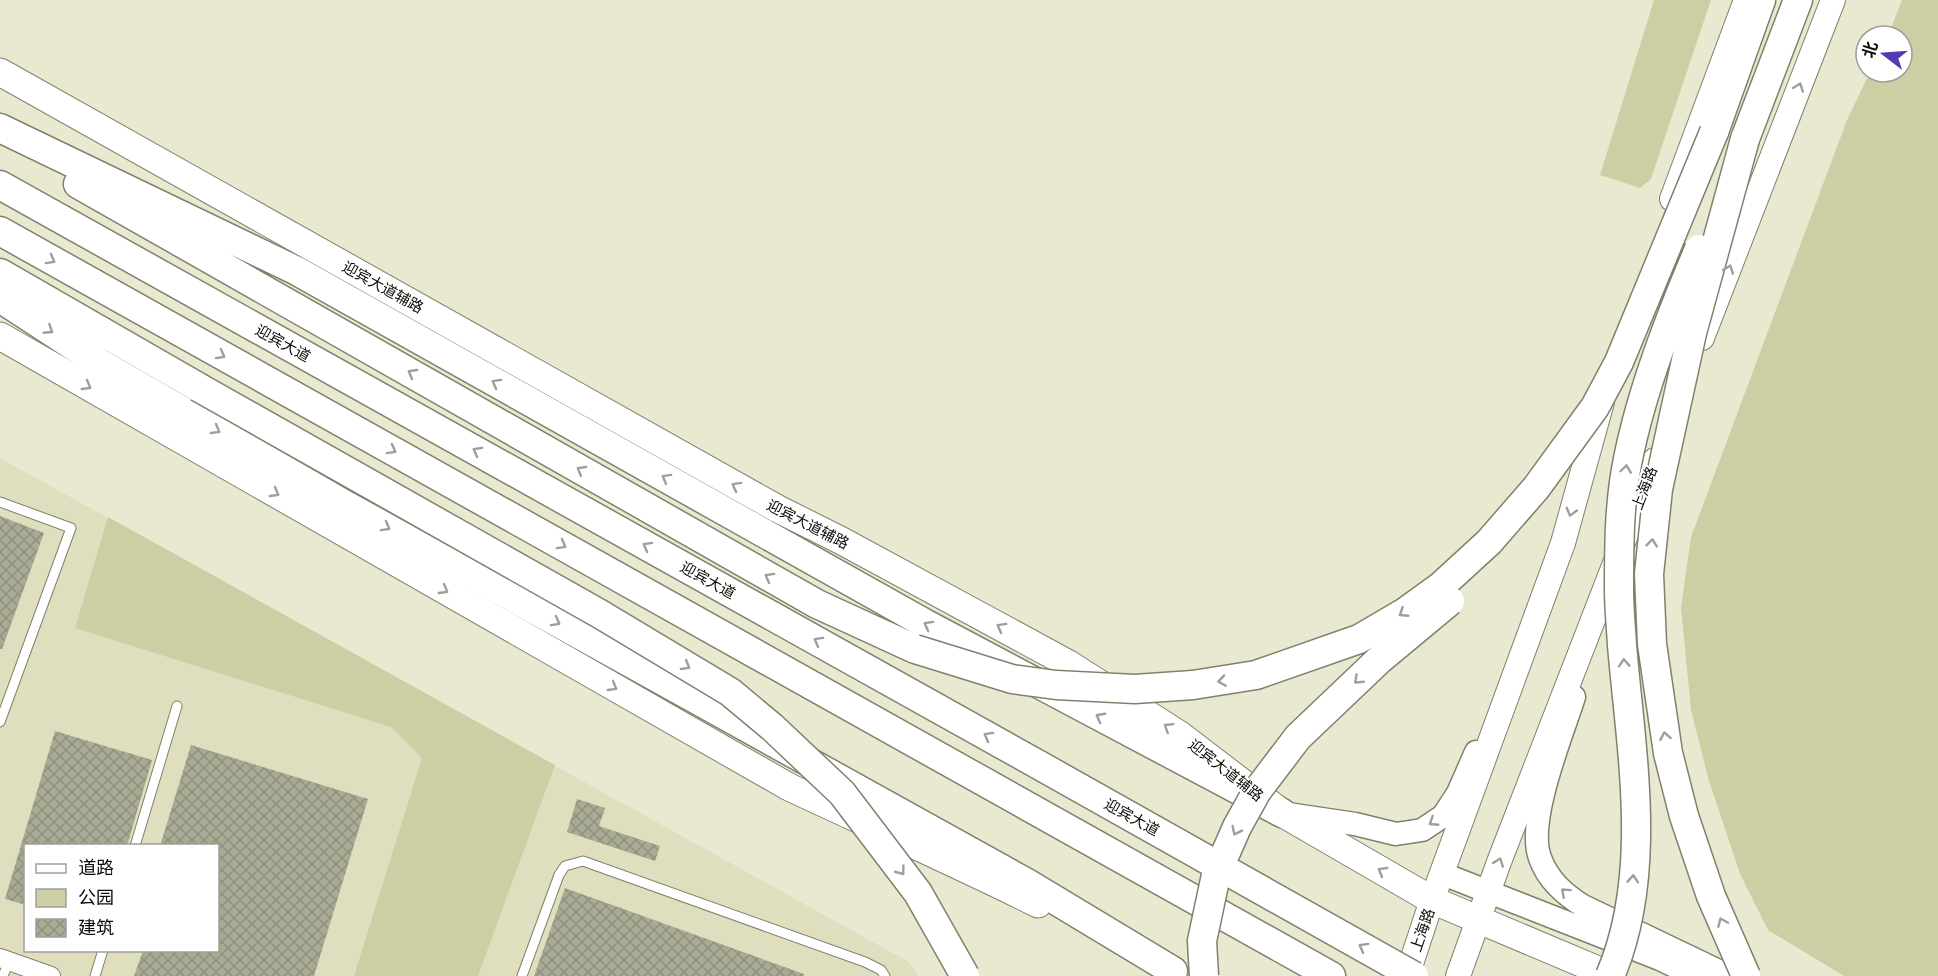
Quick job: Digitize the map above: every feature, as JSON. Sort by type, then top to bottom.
[{"type":"highway","points":[[1204,976],[1202,941],[1216,875],[1237,827],[1257,791],[1298,737],[1379,660],[1460,593],[1489,564],[1536,514],[1573,462],[1606,403],[1626,360],[1714,132],[1761,0]]},
{"type":"highway","points":[[1611,976],[1620,954],[1632,894],[1637,825],[1618,592],[1621,515],[1628,460],[1643,403],[1674,308],[1745,139],[1798,0]]},
{"type":"highway","points":[[0,128],[297,271],[916,618],[1281,813]]},
{"type":"highway","points":[[0,141],[343,333],[817,604],[915,649],[1012,679],[1056,685],[1135,689],[1193,685],[1256,675],[1359,639],[1405,612],[1440,586],[1489,542],[1536,488],[1595,407],[1619,362],[1714,132]]},
{"type":"highway","points":[[1745,139],[1692,333],[1658,489],[1648,574],[1652,644],[1668,753],[1684,816],[1711,896],[1746,976]]},
{"type":"highway","name":"迎宾大道","points":[[0,185],[1414,976]]},
{"type":"highway","points":[[0,231],[1331,976]]},
{"type":"highway","points":[[0,273],[590,608],[730,692],[772,727],[842,793],[918,893],[965,976]]},
{"type":"highway","points":[[0,298],[98,362],[344,504],[1016,877],[1178,974]]},
{"type":"main road","name":"上海路","points":[[1407,976],[1432,900],[1563,543],[1615,354],[1746,0]]},
{"type":"main road","name":"上海路","points":[[1458,976],[1488,891],[1833,0]]},
{"type":"main road","name":"迎宾大道辅路","points":[[0,72],[768,503],[1067,663],[1180,735],[1281,813],[1432,900],[1611,976]]},
{"type":"main road","points":[[0,336],[789,787],[967,868],[1178,974]]},
{"type":"street","points":[[1630,523],[1544,789],[1537,834],[1540,857],[1549,875],[1564,894],[1583,906],[1729,976]]},
{"type":"street","points":[[1281,813],[1355,824],[1396,834],[1422,830],[1443,816],[1458,793],[1563,543]]},
{"type":"street","points":[[1443,874],[1660,959],[1695,976]]},
{"type":"street","points":[[4,965],[51,976]]},
{"type":"lane","points":[[0,502],[71,528],[0,722]]},
{"type":"lane","points":[[136,844],[177,706]]},
{"type":"lane","points":[[522,976],[559,875],[565,866],[583,861],[865,962],[881,970],[885,976]]},
{"type":"lane","points":[[95,976],[103,952]]},
{"type":"shaded area","points":[[0,458],[909,962],[919,976],[0,976]]},
{"type":"green space","points":[[1654,0],[1711,0],[1651,179],[1640,188],[1600,175]]},
{"type":"green space","points":[[1902,0],[1938,0],[1938,976],[1844,976],[1768,930],[1740,874],[1709,781],[1691,710],[1681,608],[1691,537],[1847,120],[1864,84],[1914,84],[1914,24],[1893,24]]},
{"type":"green space","points":[[108,517],[555,765],[478,976],[354,976],[422,758],[391,727],[75,628]]},
{"type":"building","points":[[0,516],[44,533],[2,649],[0,649]]},
{"type":"building","points":[[55,731],[152,760],[128,844],[24,844],[24,904],[5,899]]},
{"type":"building","points":[[191,745],[368,799],[314,976],[134,976],[143,952],[219,952],[219,844],[161,844]]},
{"type":"building","points":[[577,799],[605,808],[599,826],[660,846],[655,861],[567,832]]},
{"type":"building","points":[[565,888],[804,974],[804,976],[534,976]]}]
